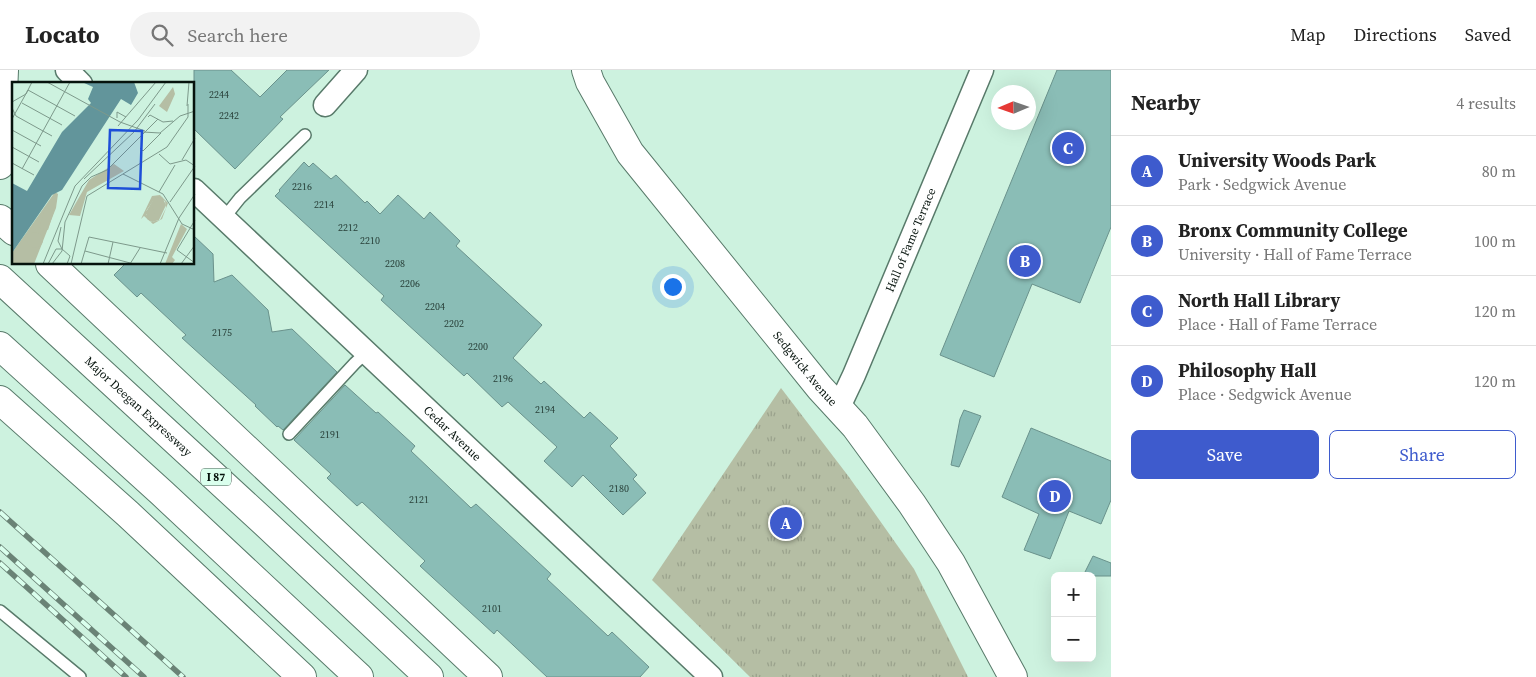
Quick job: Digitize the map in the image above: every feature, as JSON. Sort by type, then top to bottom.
[{"type":"main road","name":"Sedgwick Avenue","points":[[586,70],[590,82],[630,153],[838,409],[855,426],[912,504],[946,556],[1013,677]]},
{"type":"main road","points":[[0,166],[7,86]]},
{"type":"main road","points":[[0,219],[12,228]]},
{"type":"main road","points":[[51,265],[488,677]]},
{"type":"main road","name":"Major Deegan Expressway","points":[[0,279],[258,516],[429,677]]},
{"type":"main road","points":[[0,346],[183,512],[359,677]]},
{"type":"main road","points":[[0,400],[135,521],[302,677]]},
{"type":"street","points":[[67,70],[79,82]]},
{"type":"street","points":[[325,105],[356,70]]},
{"type":"street","name":"Hall of Fame Terrace","points":[[838,409],[982,70]]},
{"type":"street","name":"Cedar Avenue","points":[[195,191],[711,677]]},
{"type":"lane","points":[[224,218],[240,198],[306,135]]},
{"type":"lane","points":[[289,434],[366,353]]},
{"type":"lane","points":[[0,611],[80,677]]},
{"type":"green space","points":[[781,388],[849,477],[914,569],[968,677],[750,677],[652,580]]},
{"type":"building","points":[[194,70],[231,70],[260,97],[287,70],[329,70],[280,117],[283,119],[235,169],[195,130]]},
{"type":"building","points":[[1057,70],[1111,70],[1111,227],[1080,303],[1032,284],[994,377],[940,355],[1032,130],[1036,130],[1036,121]]},
{"type":"building","points":[[304,162],[309,167],[313,163],[331,179],[336,175],[365,203],[367,201],[380,214],[398,195],[424,219],[430,212],[460,241],[456,246],[542,325],[513,358],[541,384],[544,381],[584,418],[590,412],[618,438],[610,446],[637,475],[633,479],[646,493],[623,515],[583,475],[572,487],[544,461],[557,447],[508,402],[502,407],[467,373],[464,376],[381,300],[384,296],[275,196]]},
{"type":"building","points":[[195,237],[213,254],[214,282],[232,275],[268,310],[272,332],[292,329],[337,372],[283,430],[277,427],[256,405],[182,338],[186,335],[141,293],[137,297],[114,275],[124,265],[195,265]]},
{"type":"building","points":[[345,385],[415,446],[411,451],[471,508],[476,504],[551,574],[547,579],[608,636],[612,632],[649,667],[640,677],[547,677],[497,630],[494,634],[420,566],[425,561],[362,502],[357,506],[327,478],[331,474],[294,440]]},
{"type":"building","points":[[964,410],[981,416],[959,467],[951,465],[960,419]]},
{"type":"building","points":[[1031,428],[1111,461],[1111,500],[1101,524],[1069,511],[1050,559],[1024,550],[1039,514],[1002,497]]},
{"type":"building","points":[[1093,556],[1111,563],[1111,576],[1096,576],[1096,572],[1085,572]]},
{"type":"railway","points":[[0,512],[183,677]]},
{"type":"railway","points":[[0,547],[144,677]]},
{"type":"railway","points":[[0,563],[126,677]]},
{"type":"place","name":"North Hall Library","points":[[1068,148]]},
{"type":"place","name":"Bronx Community College","points":[[1025,261]]},
{"type":"place","name":"Philosophy Hall","points":[[1055,496]]},
{"type":"place","name":"University Woods Park","points":[[786,523]]}]
